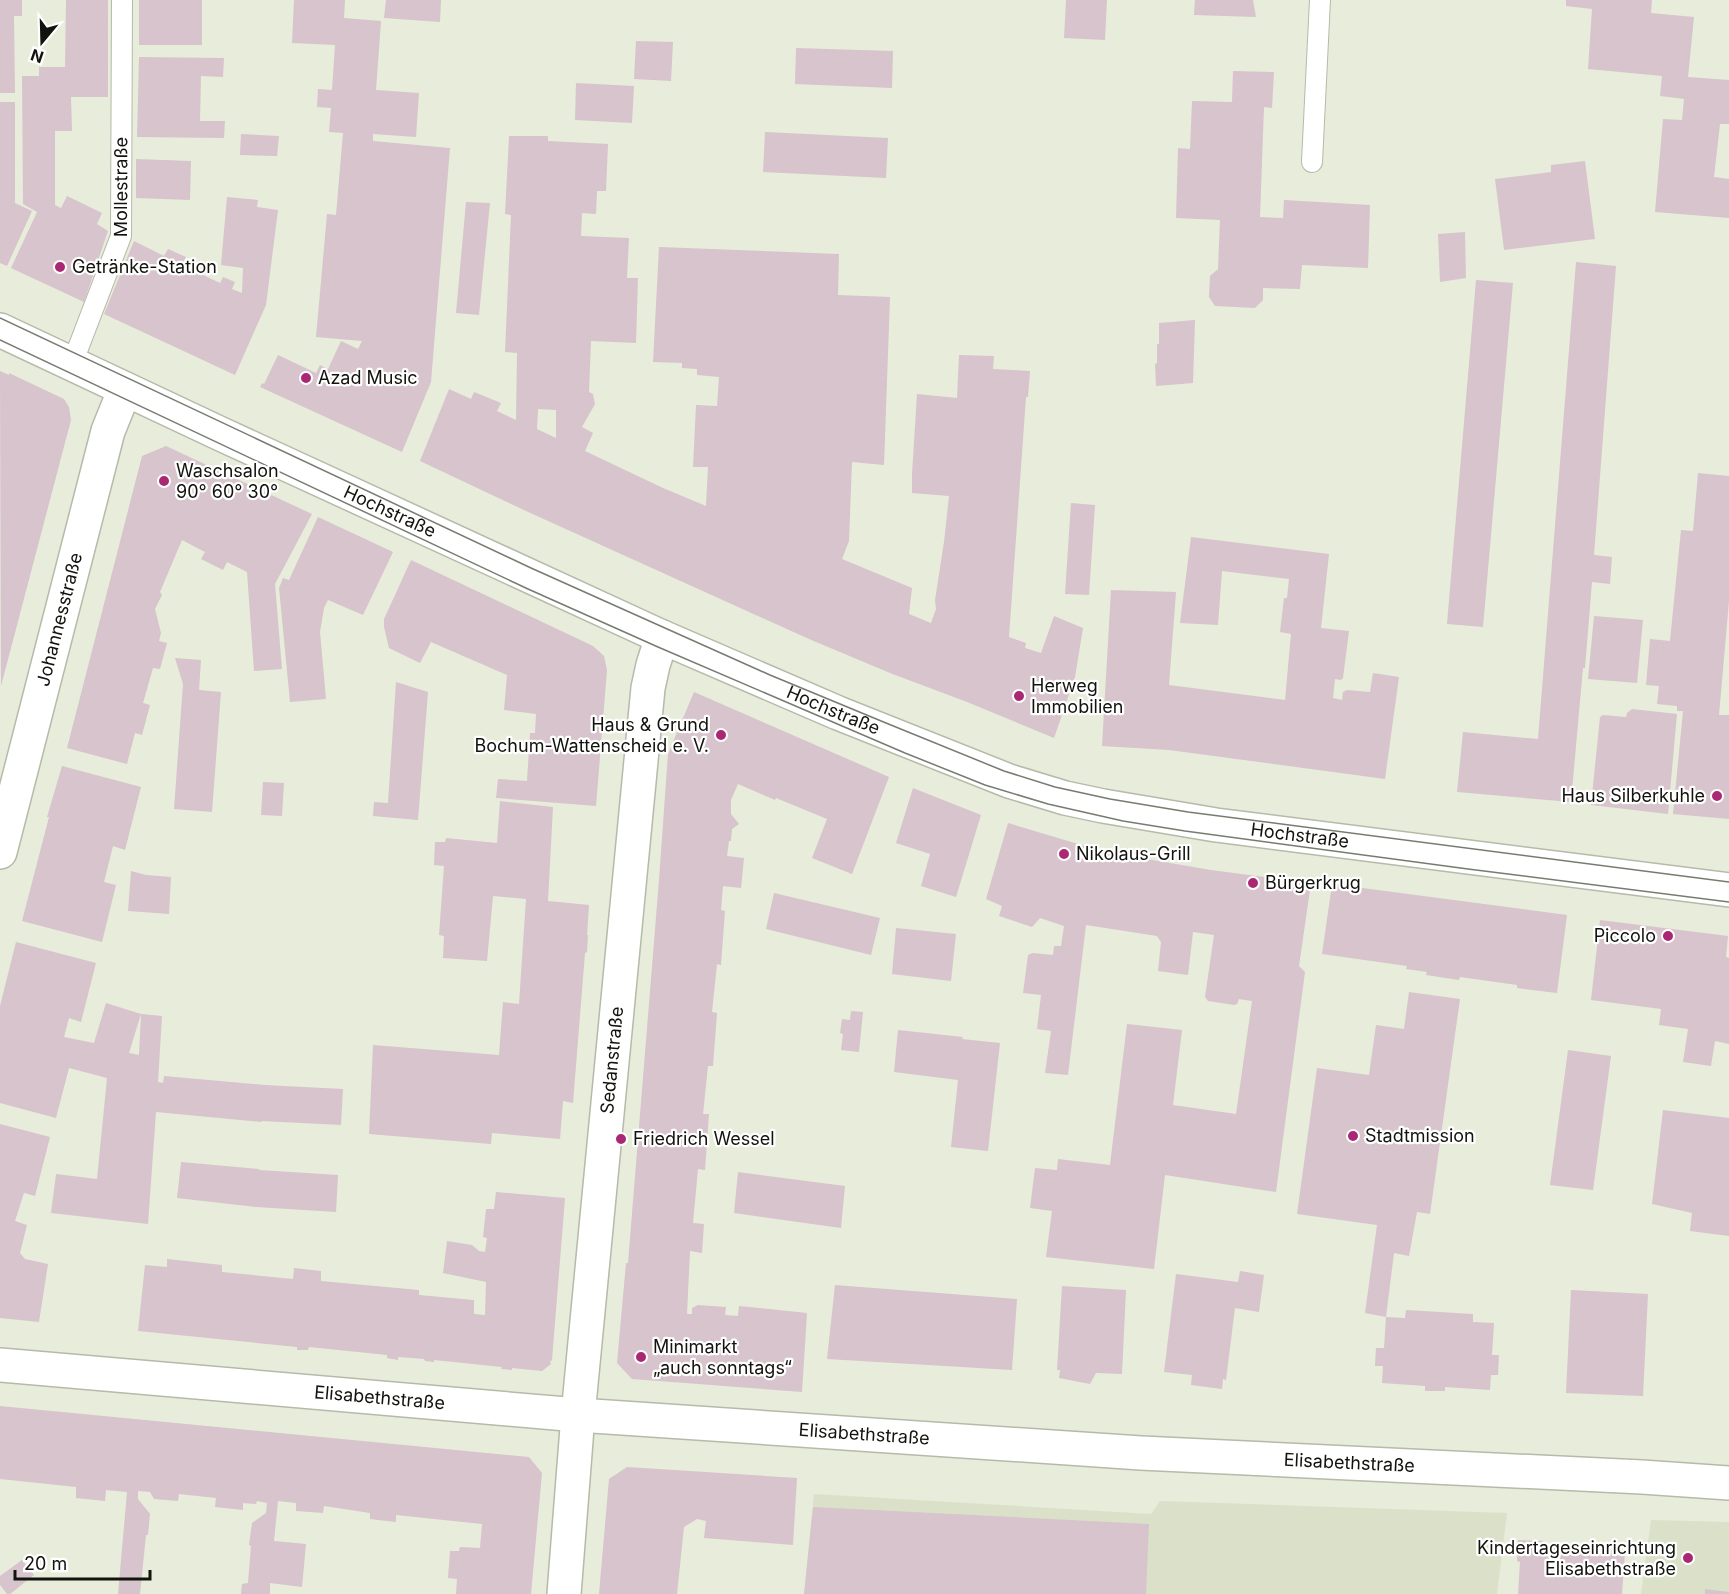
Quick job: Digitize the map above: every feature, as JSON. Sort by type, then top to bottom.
[{"type":"street","name":"Hochstraße","points":[[0,330],[662,637],[946,757],[1009,781],[1065,798],[1216,825],[1729,890]]},
{"type":"street","name":"Johannesstraße","points":[[0,852],[108,431],[125,389]]},
{"type":"street","name":"Sedanstraße","points":[[564,1594],[578,1415],[648,688],[652,664],[662,637]]},
{"type":"street","name":"Elisabethstraße","points":[[0,1365],[578,1415],[1141,1453],[1729,1483]]},
{"type":"lane","name":"Mollestraße","points":[[72,364],[121,236],[122,0]]},
{"type":"lane","points":[[1312,162],[1320,0]]},
{"type":"shaded area","points":[[814,1494],[1151,1514],[1160,1501],[1507,1513],[1497,1594],[804,1594]]},
{"type":"shaded area","name":"Kindertageseinrichtung Elisabethstraße","points":[[1651,1520],[1729,1522],[1729,1594],[1641,1594]]},
{"type":"building","points":[[0,0],[22,0],[22,16],[14,16],[15,93],[0,93]]},
{"type":"building","points":[[66,0],[108,0],[108,97],[71,97],[72,131],[55,131],[55,205],[61,208],[67,196],[102,213],[97,224],[108,231],[84,302],[11,268],[37,212],[23,204],[22,76],[39,76],[39,67],[65,67]]},
{"type":"building","points":[[139,0],[202,0],[202,45],[139,45]]},
{"type":"building","points":[[294,0],[345,0],[344,18],[381,21],[376,90],[419,93],[416,137],[373,134],[373,141],[450,148],[431,382],[402,452],[260,387],[262,383],[264,384],[278,355],[316,373],[320,365],[328,369],[341,341],[358,349],[362,341],[316,337],[327,214],[336,215],[343,133],[329,132],[331,108],[317,107],[318,89],[332,90],[335,45],[292,43]]},
{"type":"building","points":[[386,0],[441,0],[440,22],[384,18]]},
{"type":"building","points":[[1066,0],[1107,0],[1105,40],[1064,38]]},
{"type":"building","points":[[1195,0],[1253,0],[1256,17],[1194,15]]},
{"type":"building","points":[[1566,0],[1652,0],[1651,13],[1694,17],[1688,77],[1729,80],[1729,124],[1720,124],[1714,177],[1729,179],[1729,218],[1655,212],[1663,119],[1682,120],[1684,99],[1660,96],[1662,76],[1588,69],[1592,9],[1566,6]]},
{"type":"building","points":[[636,41],[673,42],[671,81],[634,79]]},
{"type":"building","points":[[796,48],[893,51],[892,88],[795,84]]},
{"type":"building","points":[[139,57],[224,58],[223,77],[201,76],[200,121],[225,121],[224,138],[137,137]]},
{"type":"building","points":[[1233,71],[1274,72],[1272,108],[1264,107],[1260,217],[1283,218],[1284,200],[1370,205],[1368,268],[1302,265],[1300,289],[1263,288],[1263,300],[1255,308],[1215,306],[1209,297],[1210,276],[1218,269],[1220,220],[1176,218],[1178,148],[1190,149],[1192,101],[1232,102]]},
{"type":"building","points":[[576,83],[634,86],[632,123],[575,120]]},
{"type":"building","points":[[0,102],[15,102],[15,203],[32,211],[7,266],[0,263]]},
{"type":"building","points":[[765,132],[888,138],[886,178],[763,172]]},
{"type":"building","points":[[241,134],[279,136],[277,156],[240,155]]},
{"type":"building","points":[[509,136],[548,136],[548,141],[608,144],[606,191],[597,191],[596,214],[582,213],[581,236],[629,238],[627,278],[638,278],[636,343],[591,341],[589,392],[593,394],[595,404],[582,427],[593,433],[585,451],[706,506],[708,467],[693,467],[696,405],[717,406],[719,377],[697,375],[697,369],[682,368],[682,363],[653,362],[659,247],[839,254],[838,295],[890,297],[884,465],[852,462],[849,541],[842,559],[912,588],[909,614],[931,623],[936,609],[935,600],[949,496],[912,493],[917,394],[957,398],[959,355],[994,356],[993,369],[1030,371],[1028,397],[1026,397],[1009,637],[1026,643],[1025,648],[1041,653],[1054,616],[1083,628],[1075,677],[1054,738],[809,639],[420,461],[449,389],[471,399],[474,392],[501,403],[497,411],[516,420],[517,353],[505,352],[511,215],[505,214]],"holes":[[[538,409],[556,410],[556,438],[537,429]]]},
{"type":"building","points":[[136,159],[191,161],[190,200],[136,198]]},
{"type":"building","points":[[1585,161],[1595,239],[1504,250],[1495,179],[1551,172],[1551,165]]},
{"type":"building","points":[[227,197],[258,200],[257,207],[278,210],[266,305],[235,375],[104,314],[134,241],[164,256],[168,249],[186,257],[182,265],[220,283],[223,277],[235,282],[232,289],[242,293],[243,268],[221,265]]},
{"type":"building","points":[[466,202],[490,203],[479,315],[456,313]]},
{"type":"building","points":[[1465,232],[1466,278],[1440,282],[1438,234]]},
{"type":"building","points":[[1576,262],[1616,266],[1594,555],[1612,557],[1610,584],[1592,582],[1571,802],[1457,792],[1463,732],[1538,739]]},
{"type":"building","points":[[1476,280],[1513,283],[1483,627],[1447,624]]},
{"type":"building","points":[[1195,320],[1193,383],[1156,386],[1155,364],[1157,363],[1157,344],[1159,344],[1159,323]]},
{"type":"building","points":[[0,371],[64,399],[69,407],[71,420],[1,686]]},
{"type":"building","points":[[166,446],[312,514],[275,584],[282,669],[254,671],[247,572],[227,562],[223,570],[201,559],[205,552],[182,540],[155,609],[161,633],[159,641],[167,643],[160,669],[153,668],[143,703],[150,705],[142,735],[135,733],[127,764],[67,748],[142,456]]},
{"type":"building","points":[[1698,473],[1729,476],[1729,601],[1719,715],[1729,715],[1729,819],[1673,814],[1683,711],[1677,711],[1677,706],[1657,704],[1659,686],[1646,685],[1650,639],[1670,641],[1681,530],[1693,531]]},
{"type":"building","points":[[1071,503],[1095,505],[1089,595],[1065,594]]},
{"type":"building","points":[[318,517],[393,552],[363,615],[328,600],[324,608],[320,632],[326,699],[290,702],[279,588],[283,578],[289,580]]},
{"type":"building","points":[[1191,537],[1329,554],[1321,628],[1349,631],[1343,678],[1335,679],[1333,698],[1342,700],[1343,692],[1347,690],[1370,692],[1373,673],[1399,677],[1385,779],[1169,750],[1102,746],[1111,590],[1176,592],[1169,685],[1285,700],[1291,634],[1280,632],[1289,579],[1222,571],[1218,625],[1180,623]]},
{"type":"building","points":[[411,560],[593,646],[604,656],[607,670],[596,806],[496,798],[498,779],[527,781],[530,733],[535,733],[536,714],[504,710],[507,675],[431,642],[420,663],[389,648],[384,619]]},
{"type":"building","points":[[1594,616],[1643,620],[1637,683],[1588,679]]},
{"type":"building","points":[[175,658],[201,660],[199,690],[221,692],[212,812],[174,809],[183,684]]},
{"type":"building","points":[[396,682],[428,692],[418,820],[373,816],[374,802],[388,803]]},
{"type":"building","points":[[694,692],[889,777],[852,874],[812,858],[827,819],[738,784],[731,800],[731,814],[739,824],[732,829],[727,856],[744,858],[741,888],[723,886],[721,910],[725,911],[721,965],[717,964],[712,1012],[717,1013],[713,1066],[708,1066],[703,1114],[709,1114],[705,1170],[698,1169],[693,1223],[704,1224],[702,1253],[690,1251],[687,1314],[692,1314],[692,1308],[698,1305],[726,1307],[725,1315],[738,1316],[739,1306],[807,1313],[802,1392],[632,1379],[617,1363],[626,1263],[628,1263],[668,754]]},
{"type":"building","points":[[1632,709],[1677,714],[1668,814],[1591,805],[1600,717],[1603,715],[1626,717]]},
{"type":"building","points":[[62,766],[141,787],[125,850],[113,846],[104,882],[116,885],[102,942],[22,921]]},
{"type":"building","points":[[263,782],[284,783],[282,816],[261,815]]},
{"type":"building","points":[[913,788],[981,815],[956,897],[921,886],[930,854],[896,843]]},
{"type":"building","points":[[500,801],[553,807],[548,901],[589,905],[573,1103],[563,1101],[560,1139],[492,1133],[491,1144],[369,1134],[373,1045],[499,1055],[503,1002],[519,1004],[526,899],[493,896],[487,961],[443,958],[444,936],[439,935],[444,866],[434,865],[435,842],[445,842],[446,838],[497,843]]},
{"type":"building","points":[[1008,823],[1117,854],[1211,870],[1311,883],[1299,966],[1305,972],[1276,1192],[1165,1175],[1154,1269],[1046,1257],[1052,1211],[1030,1208],[1035,1168],[1057,1170],[1058,1159],[1110,1165],[1127,1024],[1182,1030],[1173,1105],[1236,1114],[1252,1001],[1239,999],[1234,1005],[1208,1001],[1205,997],[1214,935],[1193,932],[1188,975],[1158,971],[1161,942],[1157,936],[1086,925],[1068,1075],[1045,1073],[1051,1031],[1037,1029],[1041,995],[1023,993],[1028,955],[1033,953],[1053,955],[1054,946],[1061,946],[1064,926],[1040,918],[1032,927],[999,916],[1002,906],[986,899]]},
{"type":"building","points":[[131,871],[171,877],[169,914],[128,911]]},
{"type":"building","points":[[1332,884],[1567,915],[1557,993],[1460,977],[1459,980],[1426,975],[1427,972],[1406,969],[1407,966],[1322,954]]},
{"type":"building","points":[[774,893],[880,918],[871,955],[766,929]]},
{"type":"building","points":[[1600,920],[1728,936],[1726,957],[1729,958],[1729,1044],[1715,1041],[1711,1066],[1683,1062],[1688,1029],[1659,1025],[1661,1009],[1591,1000]]},
{"type":"building","points":[[896,928],[956,934],[951,981],[892,974]]},
{"type":"building","points":[[16,942],[96,963],[81,1022],[69,1018],[64,1037],[94,1043],[106,1003],[141,1014],[162,1016],[158,1082],[163,1083],[164,1076],[343,1089],[341,1125],[262,1122],[156,1112],[148,1224],[51,1213],[56,1174],[97,1179],[107,1078],[69,1068],[56,1118],[0,1103],[0,1006]],"holes":[[[141,1014],[139,1055],[129,1053]]]},
{"type":"building","points":[[1409,992],[1460,999],[1430,1214],[1417,1212],[1409,1256],[1394,1253],[1386,1317],[1365,1313],[1377,1225],[1297,1214],[1317,1068],[1369,1075],[1376,1025],[1404,1029]]},
{"type":"building","points":[[851,1011],[863,1012],[859,1052],[841,1050],[842,1019],[850,1020]]},
{"type":"building","points":[[898,1030],[1000,1043],[988,1151],[951,1147],[958,1080],[894,1072]]},
{"type":"building","points":[[1568,1050],[1611,1056],[1593,1190],[1550,1185]]},
{"type":"building","points":[[1663,1110],[1729,1118],[1729,1236],[1690,1231],[1692,1213],[1652,1204]]},
{"type":"building","points":[[0,1124],[50,1137],[35,1196],[24,1193],[15,1221],[27,1225],[20,1253],[25,1259],[48,1264],[39,1322],[0,1318]]},
{"type":"building","points":[[181,1162],[338,1175],[336,1212],[257,1207],[177,1198]]},
{"type":"building","points":[[738,1172],[845,1186],[841,1228],[734,1213]]},
{"type":"building","points":[[496,1192],[565,1198],[552,1360],[551,1364],[542,1371],[501,1369],[502,1367],[398,1357],[398,1360],[387,1358],[387,1355],[309,1347],[308,1350],[297,1350],[297,1347],[138,1331],[145,1265],[167,1267],[167,1259],[222,1265],[222,1272],[293,1279],[294,1268],[321,1271],[321,1281],[419,1290],[419,1295],[474,1300],[474,1314],[485,1315],[486,1282],[443,1273],[447,1241],[472,1245],[479,1251],[485,1252],[487,1238],[483,1237],[486,1209],[494,1209]]},
{"type":"building","points":[[1240,1271],[1264,1275],[1259,1312],[1235,1308],[1226,1380],[1223,1379],[1222,1389],[1191,1385],[1192,1375],[1164,1372],[1176,1274],[1238,1282]]},
{"type":"building","points":[[835,1285],[1017,1299],[1012,1370],[827,1359]]},
{"type":"building","points":[[1062,1286],[1126,1290],[1122,1374],[1096,1373],[1090,1384],[1059,1378],[1060,1370],[1057,1370]]},
{"type":"building","points":[[1571,1290],[1648,1294],[1643,1396],[1566,1393]]},
{"type":"building","points":[[1406,1310],[1473,1314],[1473,1322],[1494,1323],[1492,1355],[1499,1355],[1498,1375],[1491,1375],[1490,1390],[1445,1387],[1445,1391],[1425,1391],[1425,1386],[1382,1383],[1383,1366],[1375,1366],[1376,1348],[1384,1348],[1386,1317],[1405,1318]]},
{"type":"building","points":[[0,1406],[529,1457],[542,1473],[531,1594],[456,1594],[457,1579],[448,1578],[450,1551],[459,1551],[460,1547],[480,1548],[482,1524],[396,1515],[396,1522],[370,1519],[370,1513],[324,1506],[323,1513],[296,1511],[296,1503],[278,1501],[274,1541],[306,1544],[302,1587],[270,1583],[270,1594],[241,1594],[242,1584],[248,1583],[252,1523],[266,1513],[267,1503],[257,1501],[256,1504],[243,1503],[243,1510],[215,1507],[216,1498],[179,1494],[178,1501],[154,1499],[150,1492],[138,1491],[138,1499],[150,1514],[140,1594],[118,1594],[127,1492],[106,1490],[105,1501],[76,1498],[76,1487],[0,1479]]},
{"type":"building","points":[[627,1467],[797,1478],[793,1545],[704,1538],[706,1521],[697,1519],[684,1527],[677,1594],[599,1594],[609,1479]]},
{"type":"building","points":[[813,1507],[1149,1524],[1146,1594],[804,1594]]},
{"type":"building","points":[[1518,1540],[1543,1541],[1543,1546],[1584,1545],[1584,1548],[1625,1551],[1622,1594],[1518,1594],[1520,1562],[1517,1561]]},
{"type":"building","points":[[22,1560],[34,1575],[7,1594],[0,1585],[0,1576]]},
{"type":"building","points":[[1705,1589],[1729,1592],[1729,1594],[1705,1594]]},
{"type":"tram line","points":[[0,318],[531,568],[770,675],[1004,771],[1055,787],[1188,812],[1729,882]]},
{"type":"tram line","points":[[0,340],[528,589],[905,753],[985,785],[1048,804],[1123,821],[1185,831],[1729,902]]},
{"type":"place","name":"Getränke-Station","points":[[60,267]]},
{"type":"place","name":"Azad Music","points":[[306,378]]},
{"type":"place","name":"Waschsalon 90° 60° 30°","points":[[164,481]]},
{"type":"place","name":"Herweg Immobilien","points":[[1019,696]]},
{"type":"place","name":"Haus & Grund Bochum-Wattenscheid e. V.","points":[[721,735]]},
{"type":"place","name":"Haus Silberkuhle","points":[[1717,796]]},
{"type":"place","name":"Nikolaus-Grill","points":[[1064,854]]},
{"type":"place","name":"Bürgerkrug","points":[[1253,883]]},
{"type":"place","name":"Piccolo","points":[[1668,936]]},
{"type":"place","name":"Stadtmission","points":[[1353,1136]]},
{"type":"place","name":"Friedrich Wessel","points":[[621,1139]]},
{"type":"place","name":"Minimarkt „auch sonntags“","points":[[641,1357]]},
{"type":"place","name":"Kindertageseinrichtung Elisabethstraße","points":[[1688,1558]]}]
